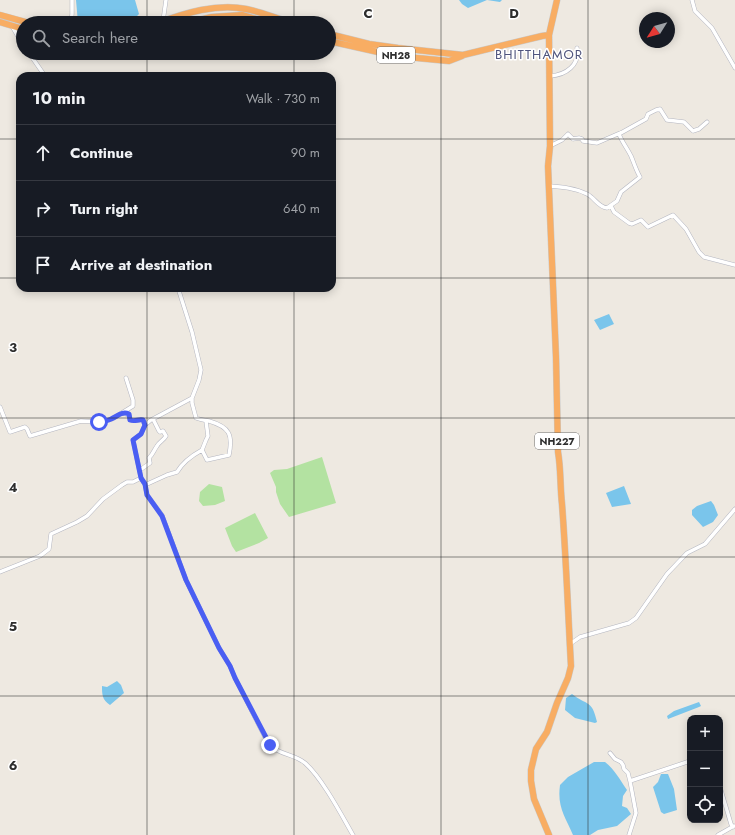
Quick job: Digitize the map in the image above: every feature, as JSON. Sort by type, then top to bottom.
[{"type":"highway","name":"NH227","points":[[549,835],[534,799],[531,782],[531,770],[536,750],[547,732],[568,678],[571,666],[560,462],[557,446],[554,308],[548,166],[550,146],[549,35],[557,0]]},
{"type":"highway","points":[[179,16],[212,8],[245,9],[264,16]]},
{"type":"highway","points":[[0,15],[16,25]]},
{"type":"highway","points":[[227,16],[246,16]]},
{"type":"highway","points":[[0,22],[16,22]]},
{"type":"highway","name":"NH28","points":[[336,43],[396,56],[448,61],[463,55],[549,35]]},
{"type":"highway","name":"NH28","points":[[336,36],[369,44],[463,55]]},
{"type":"highway","points":[[396,56],[398,48]]},
{"type":"street","points":[[72,0],[72,16]]},
{"type":"street","points":[[163,16],[166,0]]},
{"type":"street","points":[[692,0],[695,10],[712,28],[735,68]]},
{"type":"street","points":[[12,22],[16,30]]},
{"type":"street","points":[[550,76],[568,71],[575,63],[578,53],[577,48]]},
{"type":"street","points":[[34,60],[42,72]]},
{"type":"street","points":[[550,146],[562,140],[568,134],[572,139],[579,138],[583,141],[597,143],[646,119],[648,114],[660,109],[667,120],[684,122],[693,131],[699,129],[707,122]]},
{"type":"street","points":[[549,186],[565,187],[583,192],[593,197],[603,208],[611,206],[617,201],[621,192],[640,177],[631,155],[623,144],[619,134],[620,133]]},
{"type":"street","points":[[611,206],[614,212],[629,223],[632,224],[641,220],[648,227],[673,215],[686,229],[699,252],[704,257],[735,265]]},
{"type":"street","points":[[179,292],[192,332],[201,370],[192,398],[196,418],[221,425],[231,437],[229,455],[207,460],[202,450]]},
{"type":"street","points":[[0,407],[10,432],[25,428],[30,436],[81,421],[103,422],[112,419],[133,406],[133,400],[126,378]]},
{"type":"street","points":[[192,398],[153,419],[145,425],[141,434],[133,440],[141,478],[145,484],[147,495],[162,516],[189,586],[219,648],[230,666],[270,745],[275,750],[296,757],[305,763],[322,783],[353,835]]},
{"type":"street","points":[[119,414],[128,413],[130,420],[143,420],[145,425]]},
{"type":"street","points":[[140,470],[150,463],[149,458],[153,454],[157,445],[166,438],[163,431],[159,431],[153,419]]},
{"type":"street","points":[[145,484],[177,472],[194,454],[202,450],[208,436],[206,421]]},
{"type":"street","points":[[0,572],[40,556],[49,550],[51,534],[82,519],[98,505],[103,498],[122,485],[141,478]]},
{"type":"street","points":[[570,644],[580,637],[629,623],[636,618],[667,574],[687,553],[705,544],[735,509]]},
{"type":"street","points":[[610,753],[615,759],[621,762],[624,769],[628,773],[630,781],[636,813],[629,835]]},
{"type":"street","points":[[630,781],[687,762]]},
{"type":"street","points":[[718,835],[734,826],[731,824],[723,797]]},
{"type":"green space","points":[[322,457],[336,503],[289,517],[280,504],[276,487],[270,473],[274,470],[287,469]]},
{"type":"green space","points":[[209,484],[222,487],[225,501],[215,505],[203,506],[199,501],[200,492]]},
{"type":"green space","points":[[255,513],[268,538],[236,552],[225,528]]},
{"type":"water","points":[[76,0],[135,0],[139,14],[137,16],[77,16]]},
{"type":"water","points":[[459,0],[487,0],[468,8]]},
{"type":"water","points":[[487,0],[502,0],[500,2]]},
{"type":"water","points":[[609,314],[614,324],[600,330],[594,320]]},
{"type":"water","points":[[624,486],[631,504],[612,507],[606,493]]},
{"type":"water","points":[[711,501],[718,515],[713,522],[703,527],[692,515],[692,510],[697,506]]},
{"type":"water","points":[[117,681],[121,685],[124,693],[110,705],[104,699],[102,694],[102,686],[107,687]]},
{"type":"water","points":[[572,694],[591,706],[597,722],[595,723],[575,718],[565,710],[566,698]]},
{"type":"water","points":[[699,702],[701,706],[668,719],[667,716],[674,711]]},
{"type":"water","points":[[594,762],[605,762],[617,775],[627,790],[623,796],[622,806],[627,808],[631,814],[617,826],[598,830],[590,835],[573,835],[561,805],[559,793],[560,785],[568,777]]},
{"type":"water","points":[[661,774],[668,774],[674,789],[677,810],[664,814],[661,812],[653,787],[658,782]]},
{"type":"district","name":"BHITTHAMOR","points":[[539,54]]},
{"type":"route","points":[[99,422],[112,419],[119,414],[125,413],[129,414],[130,420],[143,420],[145,425],[141,434],[133,440],[141,478],[145,484],[147,495],[155,504],[162,516],[186,580],[219,648],[230,666],[260,728],[270,745]]}]
